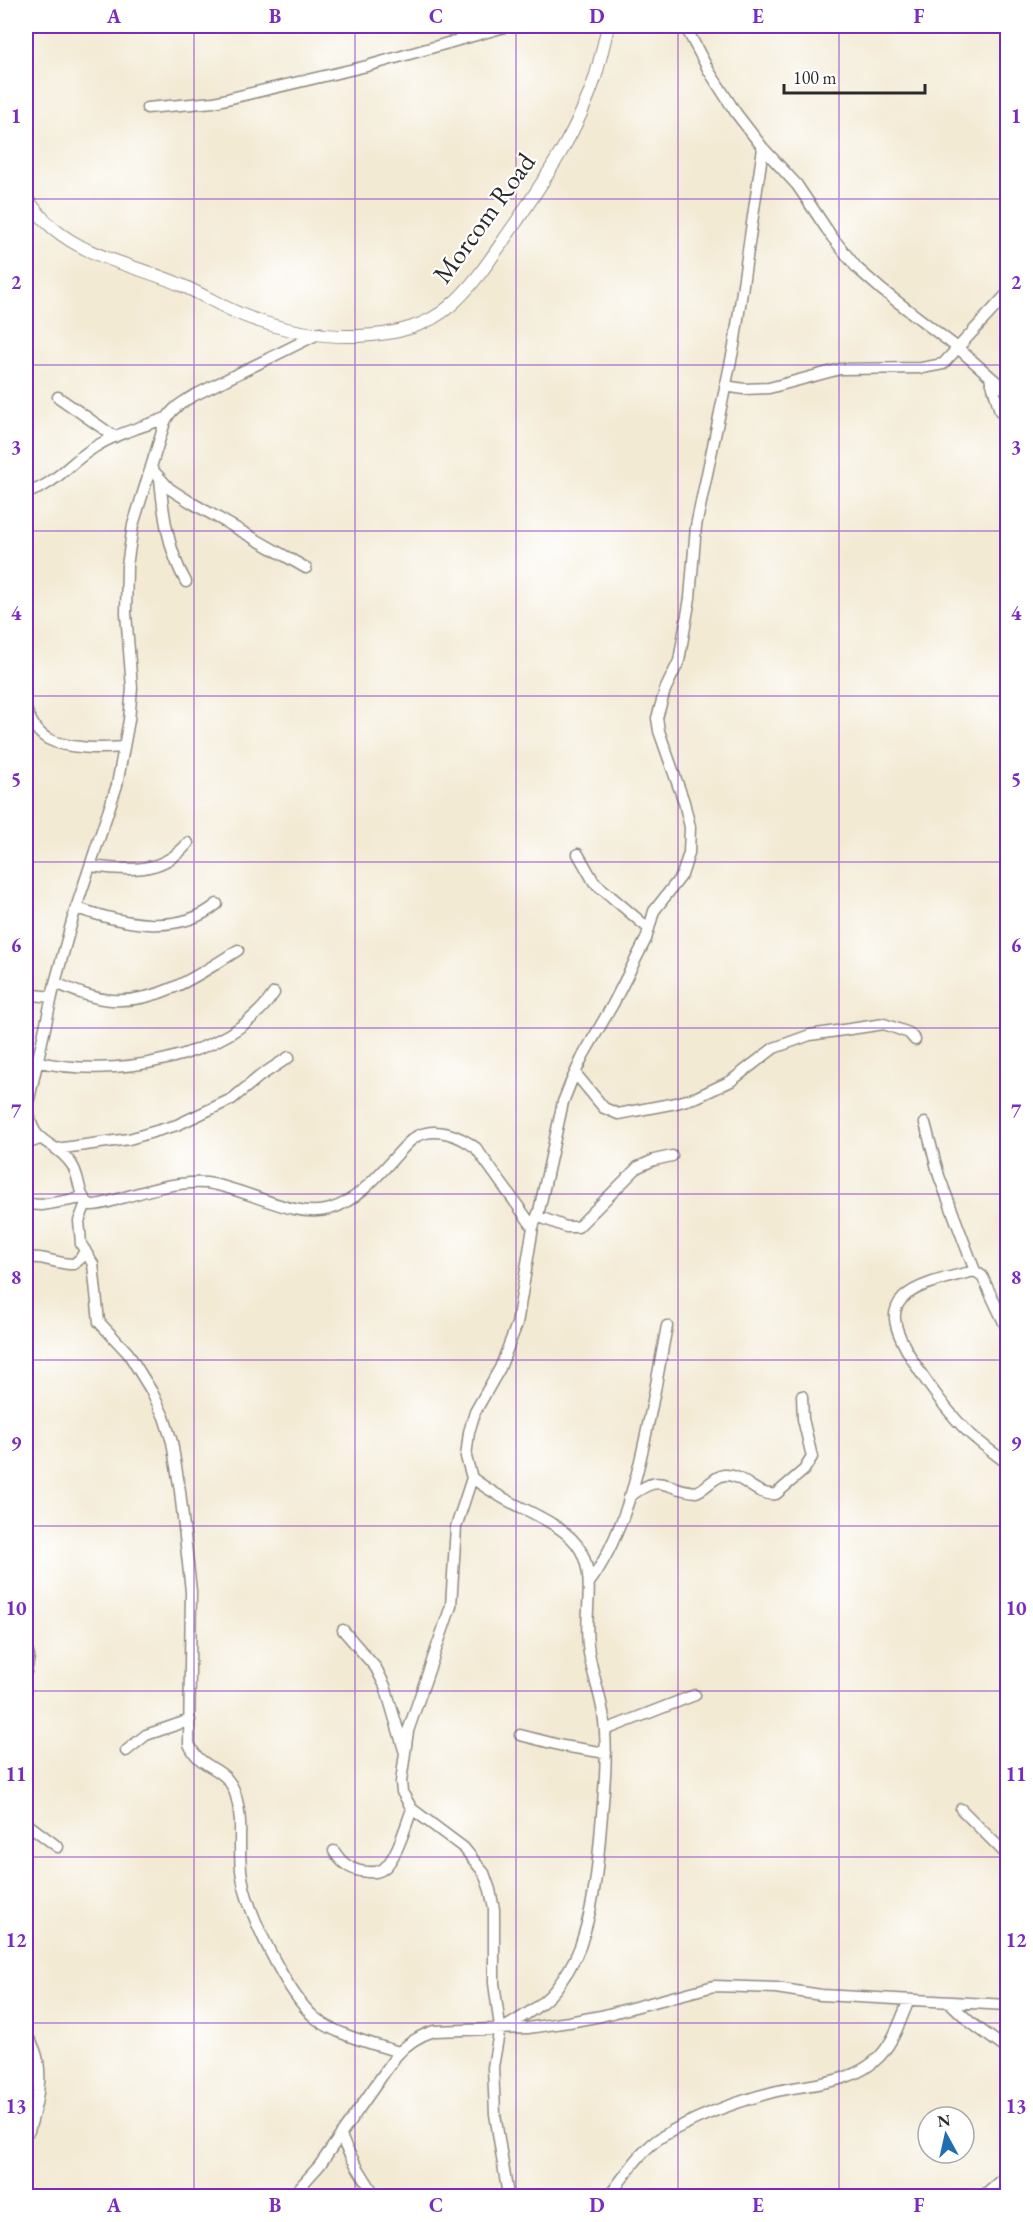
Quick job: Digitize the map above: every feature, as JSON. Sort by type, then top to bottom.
[{"type":"street","points":[[147,108],[214,102],[368,66],[508,26]]},
{"type":"street","name":"Morcom Road","points":[[26,198],[52,228],[76,244],[116,262],[183,286],[259,321],[320,333],[358,337],[417,326],[448,308],[461,296],[530,201],[572,133],[594,78],[608,26]]},
{"type":"street","points":[[685,26],[736,114],[797,185],[832,237],[857,268],[959,349],[1008,392]]},
{"type":"street","points":[[508,2196],[495,2114],[493,2067],[502,2028],[494,1983],[495,1909],[484,1873],[464,1848],[412,1809],[402,1792],[404,1750],[419,1695],[451,1606],[456,1527],[472,1478],[465,1457],[469,1432],[475,1412],[500,1368],[517,1324],[533,1227],[563,1102],[574,1073],[646,939],[654,911],[682,875],[689,853],[690,827],[684,802],[659,731],[657,718],[664,690],[679,661],[690,597],[696,526],[741,301],[763,148]]},
{"type":"street","points":[[725,386],[744,389],[769,387],[840,369],[937,366],[948,361],[1008,293]]},
{"type":"street","points":[[320,333],[193,396],[176,406],[166,418],[133,525],[126,566],[126,613],[132,688],[129,720],[117,785],[76,908],[51,997],[28,1104],[29,1120],[40,1139],[64,1155],[78,1176],[84,1200],[79,1221],[81,1244],[93,1264],[99,1322],[128,1353],[152,1392],[164,1417],[172,1442],[187,1545],[191,1591],[188,1733],[193,1752],[206,1765],[222,1772],[232,1785],[239,1809],[242,1844],[240,1859],[245,1891],[263,1936],[293,1989],[316,2018],[360,2039],[399,2052]]},
{"type":"street","points":[[990,377],[1000,411],[1008,423]]},
{"type":"street","points":[[58,397],[115,437]]},
{"type":"street","points":[[26,493],[57,479],[92,449],[115,437],[166,418]]},
{"type":"street","points":[[151,468],[170,489],[306,568]]},
{"type":"street","points":[[159,477],[168,532],[174,554],[186,582]]},
{"type":"street","points":[[26,709],[31,722],[48,739],[94,749],[123,747]]},
{"type":"street","points":[[91,866],[151,867],[172,859],[188,843]]},
{"type":"street","points":[[578,854],[594,882],[648,928]]},
{"type":"street","points":[[76,908],[105,918],[171,924],[206,913],[217,904]]},
{"type":"street","points":[[55,983],[85,994],[111,1000],[138,999],[184,983],[238,950]]},
{"type":"street","points":[[36,1061],[81,1069],[179,1057],[227,1034],[247,1021],[274,993]]},
{"type":"street","points":[[26,994],[51,997]]},
{"type":"street","points":[[574,1073],[604,1108],[618,1114],[697,1097],[731,1082],[774,1048],[810,1035],[884,1024],[909,1033],[915,1040]]},
{"type":"street","points":[[56,1149],[129,1139],[177,1125],[232,1099],[260,1076],[289,1057]]},
{"type":"street","points":[[925,1123],[939,1176],[975,1271]]},
{"type":"street","points":[[26,1204],[42,1205],[84,1200],[91,1206],[102,1205],[180,1183],[207,1183],[229,1187],[283,1206],[315,1211],[330,1209],[352,1198],[417,1136],[433,1132],[449,1134],[465,1140],[476,1148],[533,1227]]},
{"type":"street","points":[[26,1144],[40,1139]]},
{"type":"street","points":[[537,1216],[566,1227],[578,1227],[638,1167],[672,1156]]},
{"type":"street","points":[[26,1259],[32,1257],[74,1264],[81,1258],[84,1250]]},
{"type":"street","points":[[1008,1331],[985,1281],[980,1273],[975,1271],[913,1290],[898,1304],[894,1318],[901,1340],[933,1389],[965,1429],[1008,1464]]},
{"type":"street","points":[[589,1583],[611,1548],[629,1497],[646,1433],[667,1326]]},
{"type":"street","points":[[629,1497],[655,1482],[696,1492],[720,1476],[726,1475],[738,1479],[759,1492],[776,1494],[804,1470],[812,1457],[803,1419],[802,1396]]},
{"type":"street","points":[[472,1478],[550,1523],[572,1539],[586,1563],[589,1583],[588,1647],[599,1689],[605,1730],[606,1753],[594,1893],[584,1935],[560,1984],[537,2006],[502,2028]]},
{"type":"street","points":[[343,1630],[376,1668],[385,1686],[404,1750]]},
{"type":"street","points":[[26,1646],[29,1658],[26,1672]]},
{"type":"street","points":[[605,1730],[695,1695]]},
{"type":"street","points":[[126,1751],[146,1735],[190,1720]]},
{"type":"street","points":[[520,1735],[606,1753]]},
{"type":"street","points":[[334,1851],[350,1868],[370,1872],[382,1870],[393,1856],[412,1809]]},
{"type":"street","points":[[961,1809],[1008,1856]]},
{"type":"street","points":[[26,1823],[58,1847]]},
{"type":"street","points":[[292,2196],[319,2166],[399,2052],[422,2035],[434,2031],[528,2028],[601,2016],[714,1986],[776,1988],[821,1995],[1008,2005]]},
{"type":"street","points":[[609,2196],[648,2147],[663,2136],[700,2117],[773,2092],[855,2074],[866,2067],[879,2057],[891,2042],[909,2000]]},
{"type":"street","points":[[949,2002],[970,2022],[1008,2050]]},
{"type":"street","points":[[26,2035],[39,2066],[38,2098],[29,2131]]},
{"type":"street","points":[[341,2134],[342,2143],[375,2196]]},
{"type":"street","points":[[983,2196],[1008,2174]]}]
